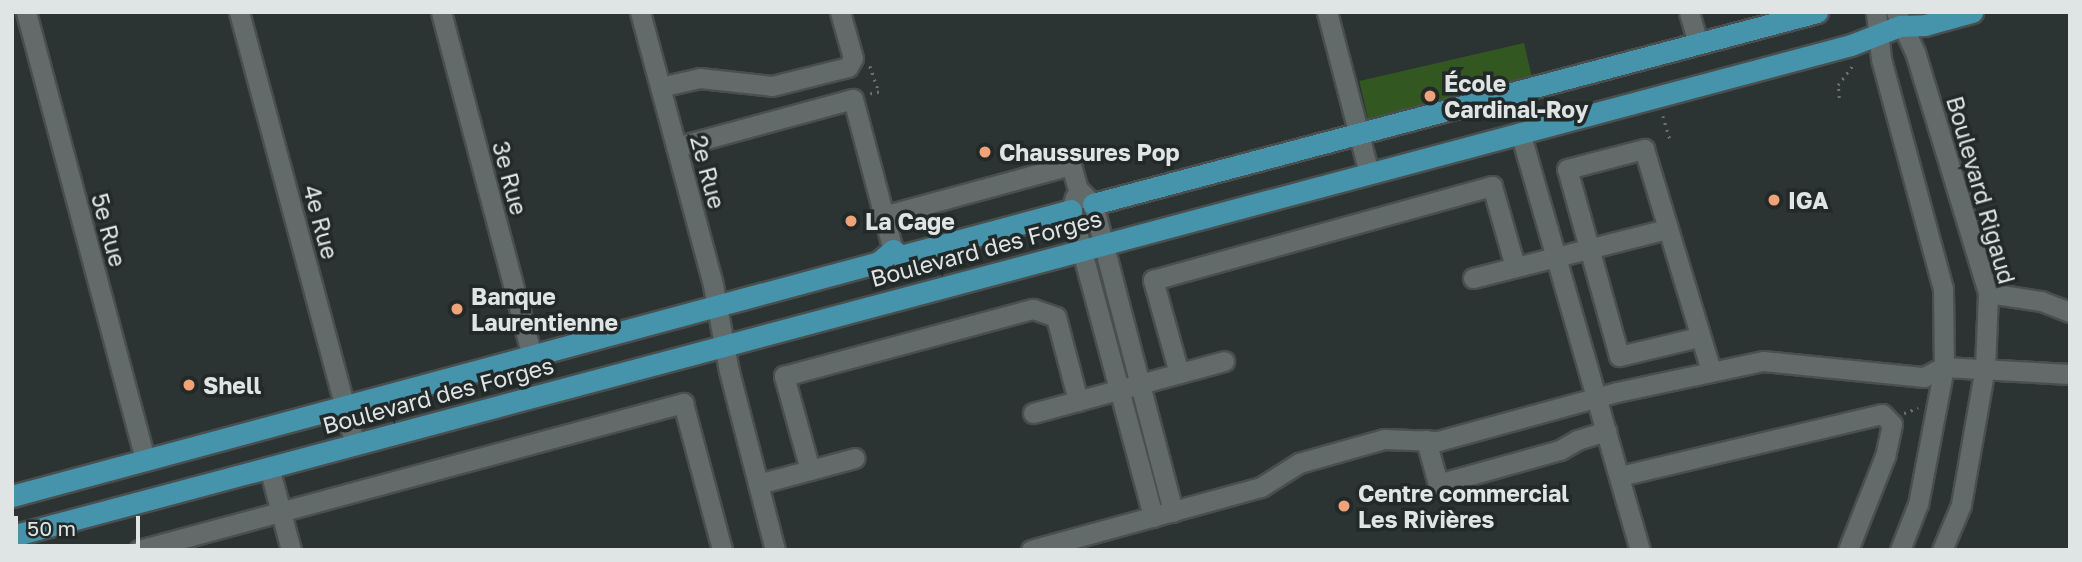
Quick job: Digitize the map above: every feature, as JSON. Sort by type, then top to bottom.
[{"type":"main road","name":"Boulevard des Forges","points":[[1093,204],[1817,12]]},
{"type":"main road","name":"Boulevard des Forges","points":[[12,536],[1851,45],[1877,23],[1898,19],[1925,25],[1972,12]]},
{"type":"main road","name":"Boulevard des Forges","points":[[12,496],[879,262],[893,250],[901,256],[1072,210]]},
{"type":"street","name":"5e Rue","points":[[26,12],[145,460]]},
{"type":"street","name":"4e Rue","points":[[239,12],[355,444]]},
{"type":"street","name":"3e Rue","points":[[441,12],[532,356]]},
{"type":"street","name":"2e Rue","points":[[640,12],[775,550]]},
{"type":"street","points":[[660,87],[695,78],[772,86],[852,64],[840,12]]},
{"type":"street","points":[[1328,12],[1369,173]]},
{"type":"street","points":[[1689,12],[1698,44]]},
{"type":"street","name":"Boulevard Rigaud","points":[[1898,19],[1915,52],[1988,293],[1985,368],[1961,505],[1942,550]]},
{"type":"street","points":[[1877,23],[1943,288],[1944,367],[1918,504],[1900,550]]},
{"type":"street","points":[[676,147],[853,99],[893,250]]},
{"type":"street","points":[[1521,132],[1640,550]]},
{"type":"street","points":[[1699,337],[1619,356],[1567,169],[1644,149],[1710,371]]},
{"type":"street","points":[[883,216],[1071,165],[1078,189],[1093,204],[1173,512]]},
{"type":"street","points":[[1179,373],[1153,281],[1492,186],[1515,266]]},
{"type":"street","points":[[1078,189],[1072,210],[1153,517]]},
{"type":"street","name":"Boulevard des Forges","points":[[1072,210],[1093,204]]},
{"type":"street","points":[[1473,278],[1667,229]]},
{"type":"street","points":[[1988,293],[2041,301],[2070,313]]},
{"type":"street","points":[[810,470],[784,376],[1033,309],[1056,317],[1078,401]]},
{"type":"street","points":[[1031,550],[1261,487],[1299,463],[1377,441],[1438,441],[1596,398],[1710,371],[1779,360],[1924,377],[1944,367],[2070,373]]},
{"type":"street","points":[[1033,413],[1224,361]]},
{"type":"street","points":[[141,549],[683,403],[722,550]]},
{"type":"street","points":[[1620,476],[1884,414],[1892,424],[1883,464],[1848,550]]},
{"type":"street","points":[[1426,440],[1438,484],[1560,450],[1577,440],[1607,432]]},
{"type":"street","points":[[758,484],[855,458]]},
{"type":"street","points":[[269,467],[291,550]]},
{"type":"path","points":[[852,64],[868,59],[879,92],[853,99]]},
{"type":"path","points":[[1658,96],[1671,142]]},
{"type":"green space","points":[[1524,43],[1534,86],[1369,124],[1359,81]]},
{"type":"place","name":"École Cardinal-Roy","points":[[1430,96]]},
{"type":"place","name":"Chaussures Pop","points":[[985,152]]},
{"type":"place","name":"IGA","points":[[1774,200]]},
{"type":"place","name":"La Cage","points":[[851,221]]},
{"type":"place","name":"Banque Laurentienne","points":[[457,309]]},
{"type":"place","name":"Shell","points":[[189,385]]},
{"type":"place","name":"Centre commercial Les Rivières","points":[[1344,506]]}]
